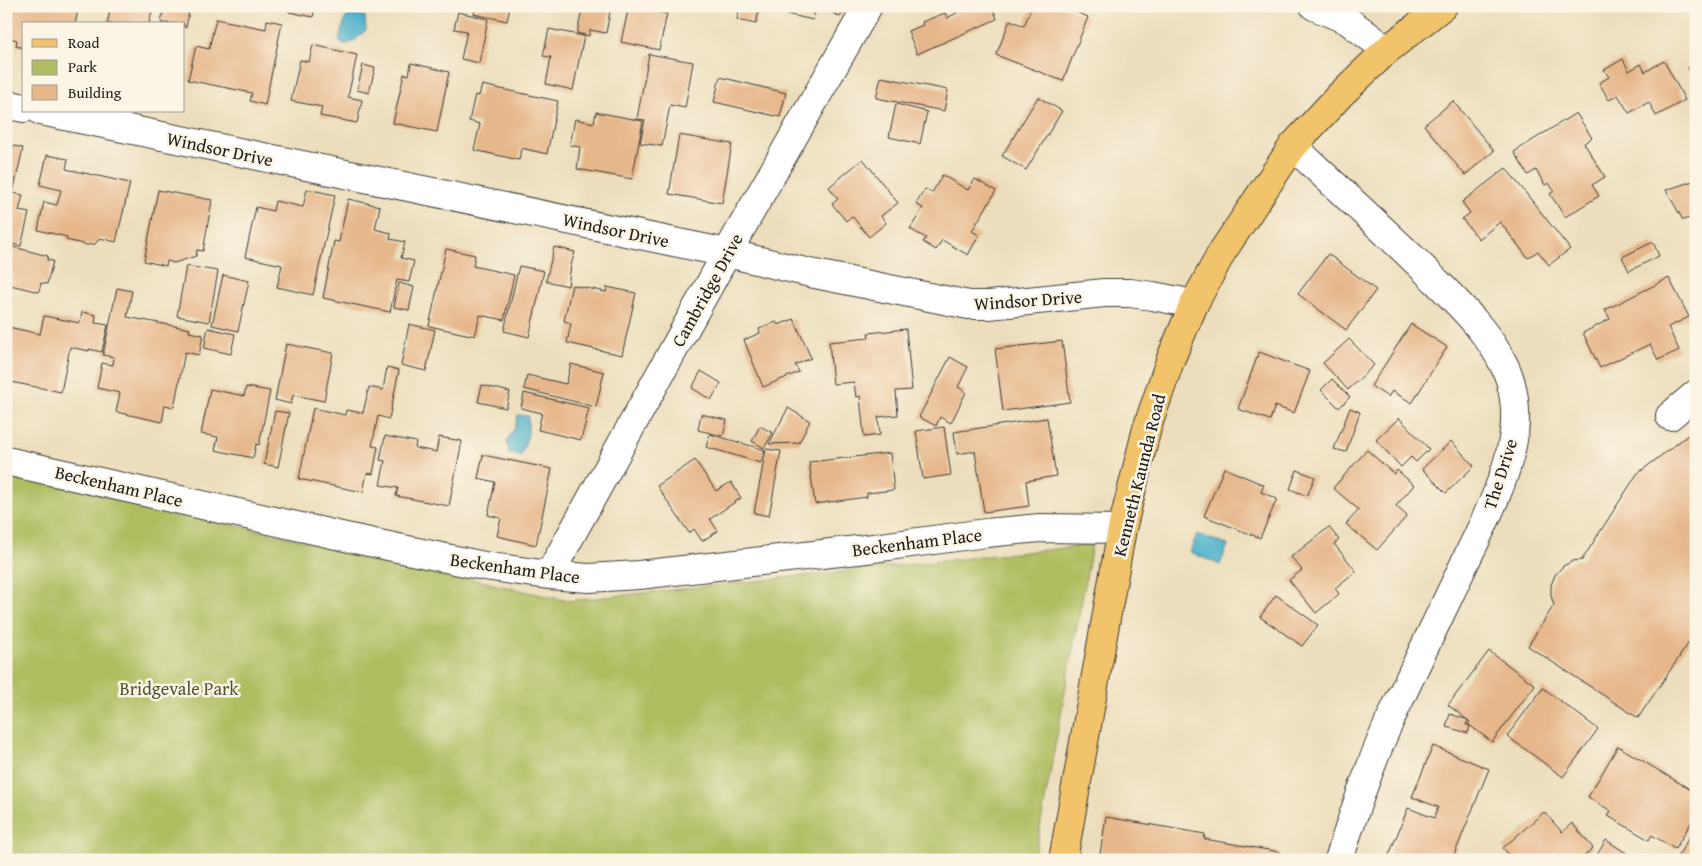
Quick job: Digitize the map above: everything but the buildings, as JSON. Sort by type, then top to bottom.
[{"type":"main road","name":"Kenneth Kaunda Road","points":[[1064,860],[1122,530],[1147,428],[1171,358],[1194,304],[1222,252],[1293,146],[1340,95],[1387,50],[1443,6]]},
{"type":"street","name":"Cambridge Drive","points":[[549,575],[727,253],[868,6]]},
{"type":"street","points":[[1314,6],[1347,20],[1387,50]]},
{"type":"street","points":[[6,104],[22,108]]},
{"type":"street","name":"Windsor Drive","points":[[46,112],[969,305],[989,305],[1104,293],[1153,296],[1194,304]]},
{"type":"street","name":"The Drive","points":[[1293,146],[1402,246],[1464,308],[1492,345],[1505,367],[1513,391],[1514,433],[1500,486],[1481,530],[1390,719],[1354,809],[1339,860]]},
{"type":"street","points":[[1670,416],[1696,394]]},
{"type":"street","name":"Beckenham Place","points":[[6,462],[484,566],[588,578],[639,576],[1040,528],[1122,530]]},
{"type":"green space","name":"Bridgevale Park","points":[[6,473],[568,601],[1092,545],[1034,860],[6,860]]},
{"type":"water","points":[[350,13],[365,16],[366,30],[353,42],[344,45],[339,40],[345,19]]},
{"type":"water","points":[[518,415],[528,416],[528,435],[521,456],[509,454],[507,441],[515,427]]},
{"type":"water","points":[[1197,534],[1228,545],[1220,565],[1190,552]]}]
